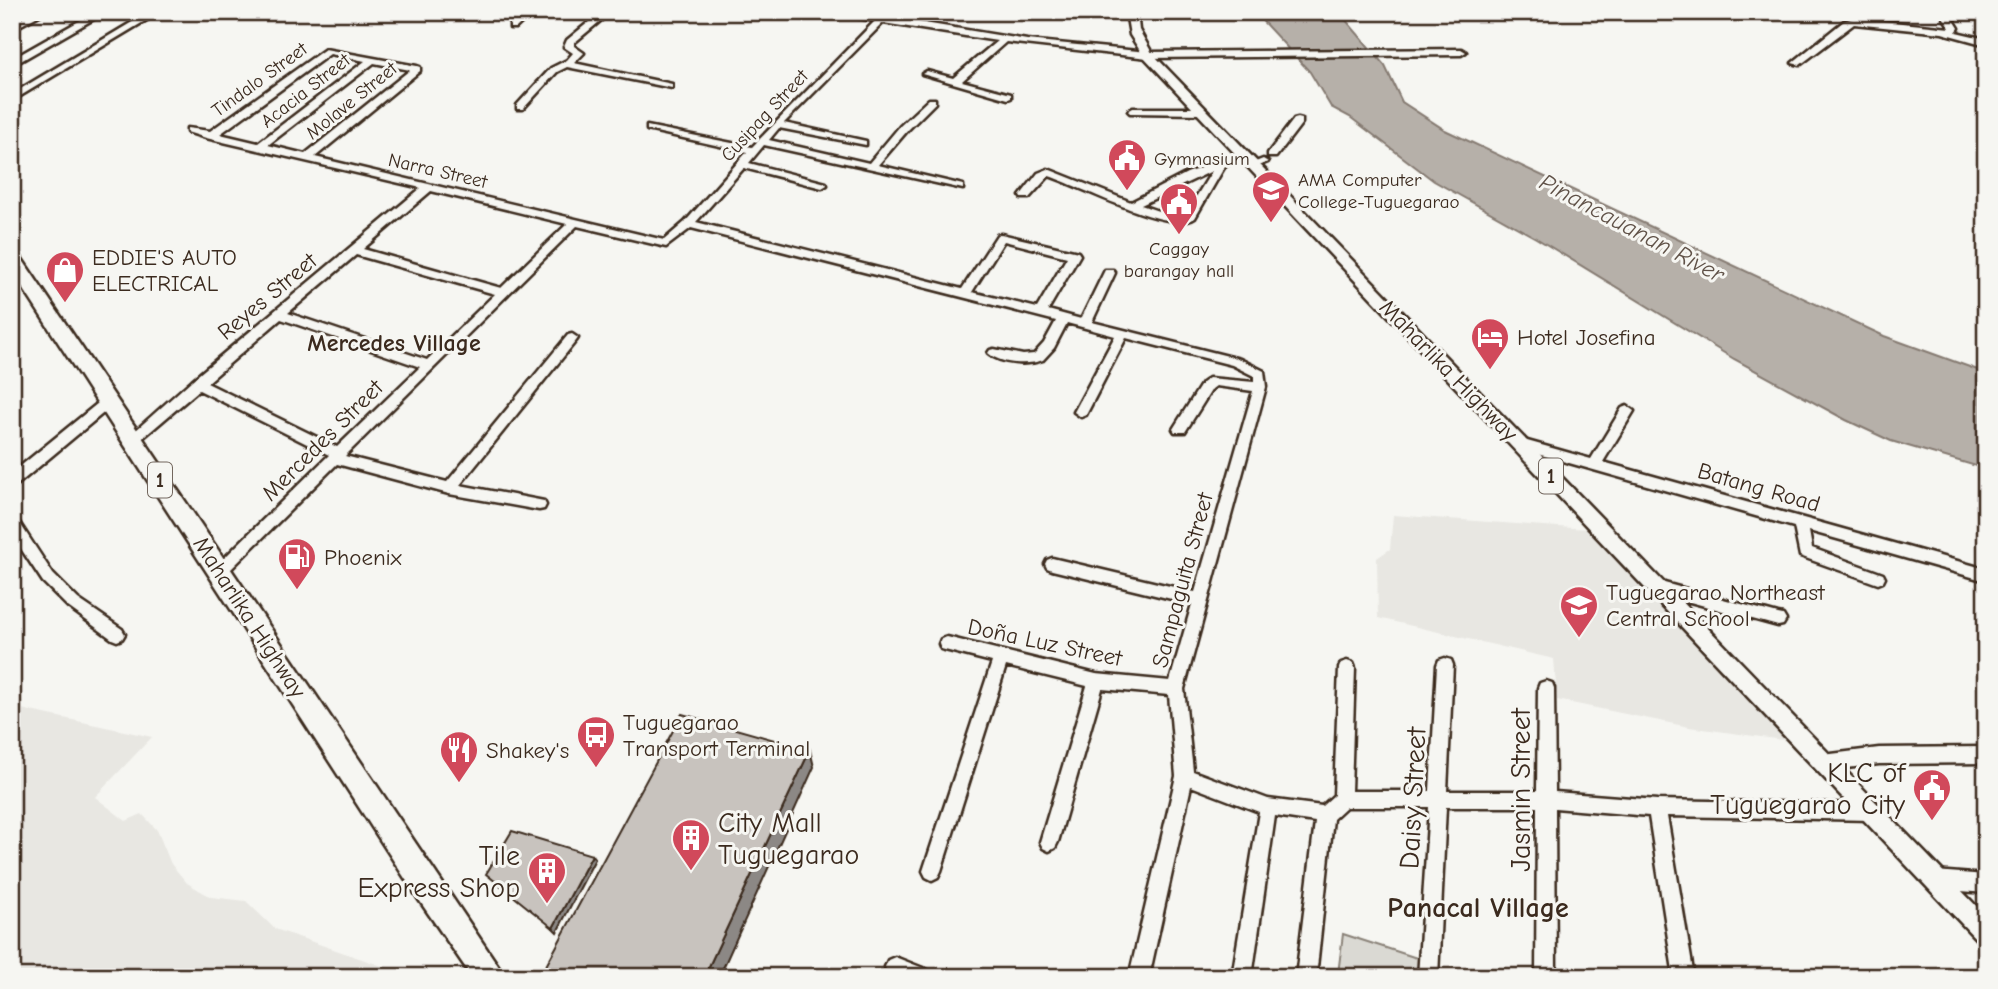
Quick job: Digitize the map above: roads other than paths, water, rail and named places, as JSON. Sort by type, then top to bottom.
[{"type":"highway","name":"Maharlika Highway","points":[[12,257],[489,977]]},
{"type":"main road","name":"Maharlika Highway","points":[[1132,12],[1131,25],[1137,40],[1148,55],[1201,111],[1258,159],[1520,444],[1986,933]]},
{"type":"street","points":[[12,27],[41,12]]},
{"type":"street","points":[[12,63],[102,12]]},
{"type":"street","points":[[12,99],[156,12]]},
{"type":"street","points":[[513,26],[529,12]]},
{"type":"street","points":[[520,107],[554,70],[579,53],[569,47],[569,43],[607,12]]},
{"type":"street","points":[[832,12],[867,14],[881,19],[1005,39],[1148,55],[1461,52]]},
{"type":"street","points":[[1944,12],[1955,28],[1945,32]]},
{"type":"street","name":"Cusipag Street","points":[[675,238],[777,124],[881,19]]},
{"type":"street","points":[[1797,63],[1847,23],[1854,21],[1945,32],[1986,42]]},
{"type":"street","points":[[956,81],[1005,39]]},
{"type":"street","name":"Tindalo Street","points":[[210,136],[328,51],[372,60]]},
{"type":"street","name":"Molave Street","points":[[307,158],[416,69],[372,60]]},
{"type":"street","name":"Acacia Street","points":[[259,147],[372,60]]},
{"type":"street","points":[[566,64],[669,86]]},
{"type":"street","points":[[927,74],[1008,96]]},
{"type":"street","points":[[873,166],[904,128],[932,102]]},
{"type":"street","points":[[1133,111],[1201,111]]},
{"type":"street","points":[[1133,205],[1191,175],[1221,164],[1258,159],[1298,121]]},
{"type":"street","points":[[777,124],[862,143]]},
{"type":"street","points":[[651,128],[873,166],[944,186],[959,187]]},
{"type":"street","name":"Narra Street","points":[[191,130],[660,244],[668,244],[675,238]]},
{"type":"street","points":[[741,164],[822,185]]},
{"type":"street","points":[[1025,196],[1042,175],[1048,172],[1173,220],[1184,220],[1189,218],[1221,164]]},
{"type":"street","name":"Reyes Street","points":[[133,439],[430,186]]},
{"type":"street","name":"Mercedes Street","points":[[220,571],[575,222]]},
{"type":"street","points":[[689,224],[1248,366],[1260,374],[1260,387],[1214,381],[1180,429]]},
{"type":"street","points":[[965,294],[1001,237],[1074,255],[1040,313]]},
{"type":"street","points":[[353,250],[501,292]]},
{"type":"street","points":[[1084,324],[1109,273]]},
{"type":"street","points":[[278,314],[428,365]]},
{"type":"street","points":[[994,353],[1024,361],[1037,361],[1063,319]]},
{"type":"street","points":[[1081,412],[1122,334]]},
{"type":"street","points":[[449,489],[572,338]]},
{"type":"street","points":[[197,383],[337,456],[373,471],[449,489],[539,505]]},
{"type":"street","name":"Sampaguita Street","points":[[1139,977],[1185,776],[1176,689],[1260,387]]},
{"type":"street","points":[[16,473],[108,402]]},
{"type":"street","points":[[1595,464],[1626,411]]},
{"type":"street","name":"Batang Road","points":[[1520,444],[1986,575]]},
{"type":"street","points":[[1800,522],[1802,546],[1808,554],[1878,578]]},
{"type":"street","points":[[12,523],[48,578],[73,603],[117,634]]},
{"type":"street","points":[[1052,564],[1199,599]]},
{"type":"street","points":[[1657,587],[1778,620]]},
{"type":"street","name":"Doña Luz Street","points":[[947,643],[1096,681],[1176,689]]},
{"type":"street","points":[[932,871],[1001,658]]},
{"type":"street","name":"Daisy Street","points":[[1428,977],[1445,665]]},
{"type":"street","points":[[1306,977],[1325,816],[1342,799],[1347,668]]},
{"type":"street","points":[[1049,842],[1096,681]]},
{"type":"street","name":"Jasmin Street","points":[[1546,688],[1546,977]]},
{"type":"street","points":[[1823,763],[1880,756],[1986,755]]},
{"type":"street","points":[[1185,776],[1268,807],[1325,816]]},
{"type":"street","points":[[1342,799],[1545,799],[1657,808],[1872,812]]},
{"type":"street","points":[[1242,977],[1268,807]]},
{"type":"street","points":[[1657,808],[1684,977]]},
{"type":"street","points":[[1934,880],[1986,884]]},
{"type":"street","points":[[895,967],[921,977]]},
{"type":"water","name":"Pinancauanan River","points":[[1254,12],[1339,12],[1385,66],[1402,102],[1445,130],[1884,336],[1986,373],[1986,469],[1891,441],[1846,420],[1734,359],[1536,238],[1434,181],[1350,117],[1331,107],[1310,72]]},
{"type":"place","name":"Gymnasium","points":[[1127,192]]},
{"type":"place","name":"AMA Computer College-Tuguegarao","points":[[1271,224]]},
{"type":"place","name":"Caggay barangay hall","points":[[1179,236]]},
{"type":"place","name":"EDDIE'S AUTO ELECTRICAL","points":[[65,304]]},
{"type":"place","name":"Hotel Josefina","points":[[1490,371]]},
{"type":"place","name":"Phoenix","points":[[297,591]]},
{"type":"place","name":"Tuguegarao Northeast Central School","points":[[1579,639]]},
{"type":"place","name":"Tuguegarao Transport Terminal","points":[[596,769]]},
{"type":"place","name":"Shakey's","points":[[459,784]]},
{"type":"place","name":"KLC of Tuguegarao City","points":[[1932,822]]},
{"type":"place","name":"City Mall Tuguegarao","points":[[691,872]]},
{"type":"place","name":"Tile Express Shop","points":[[547,905]]},
{"type":"district","name":"Mercedes Village","points":[[394,343]]},
{"type":"district","name":"Panacal Village","points":[[1478,907]]}]
